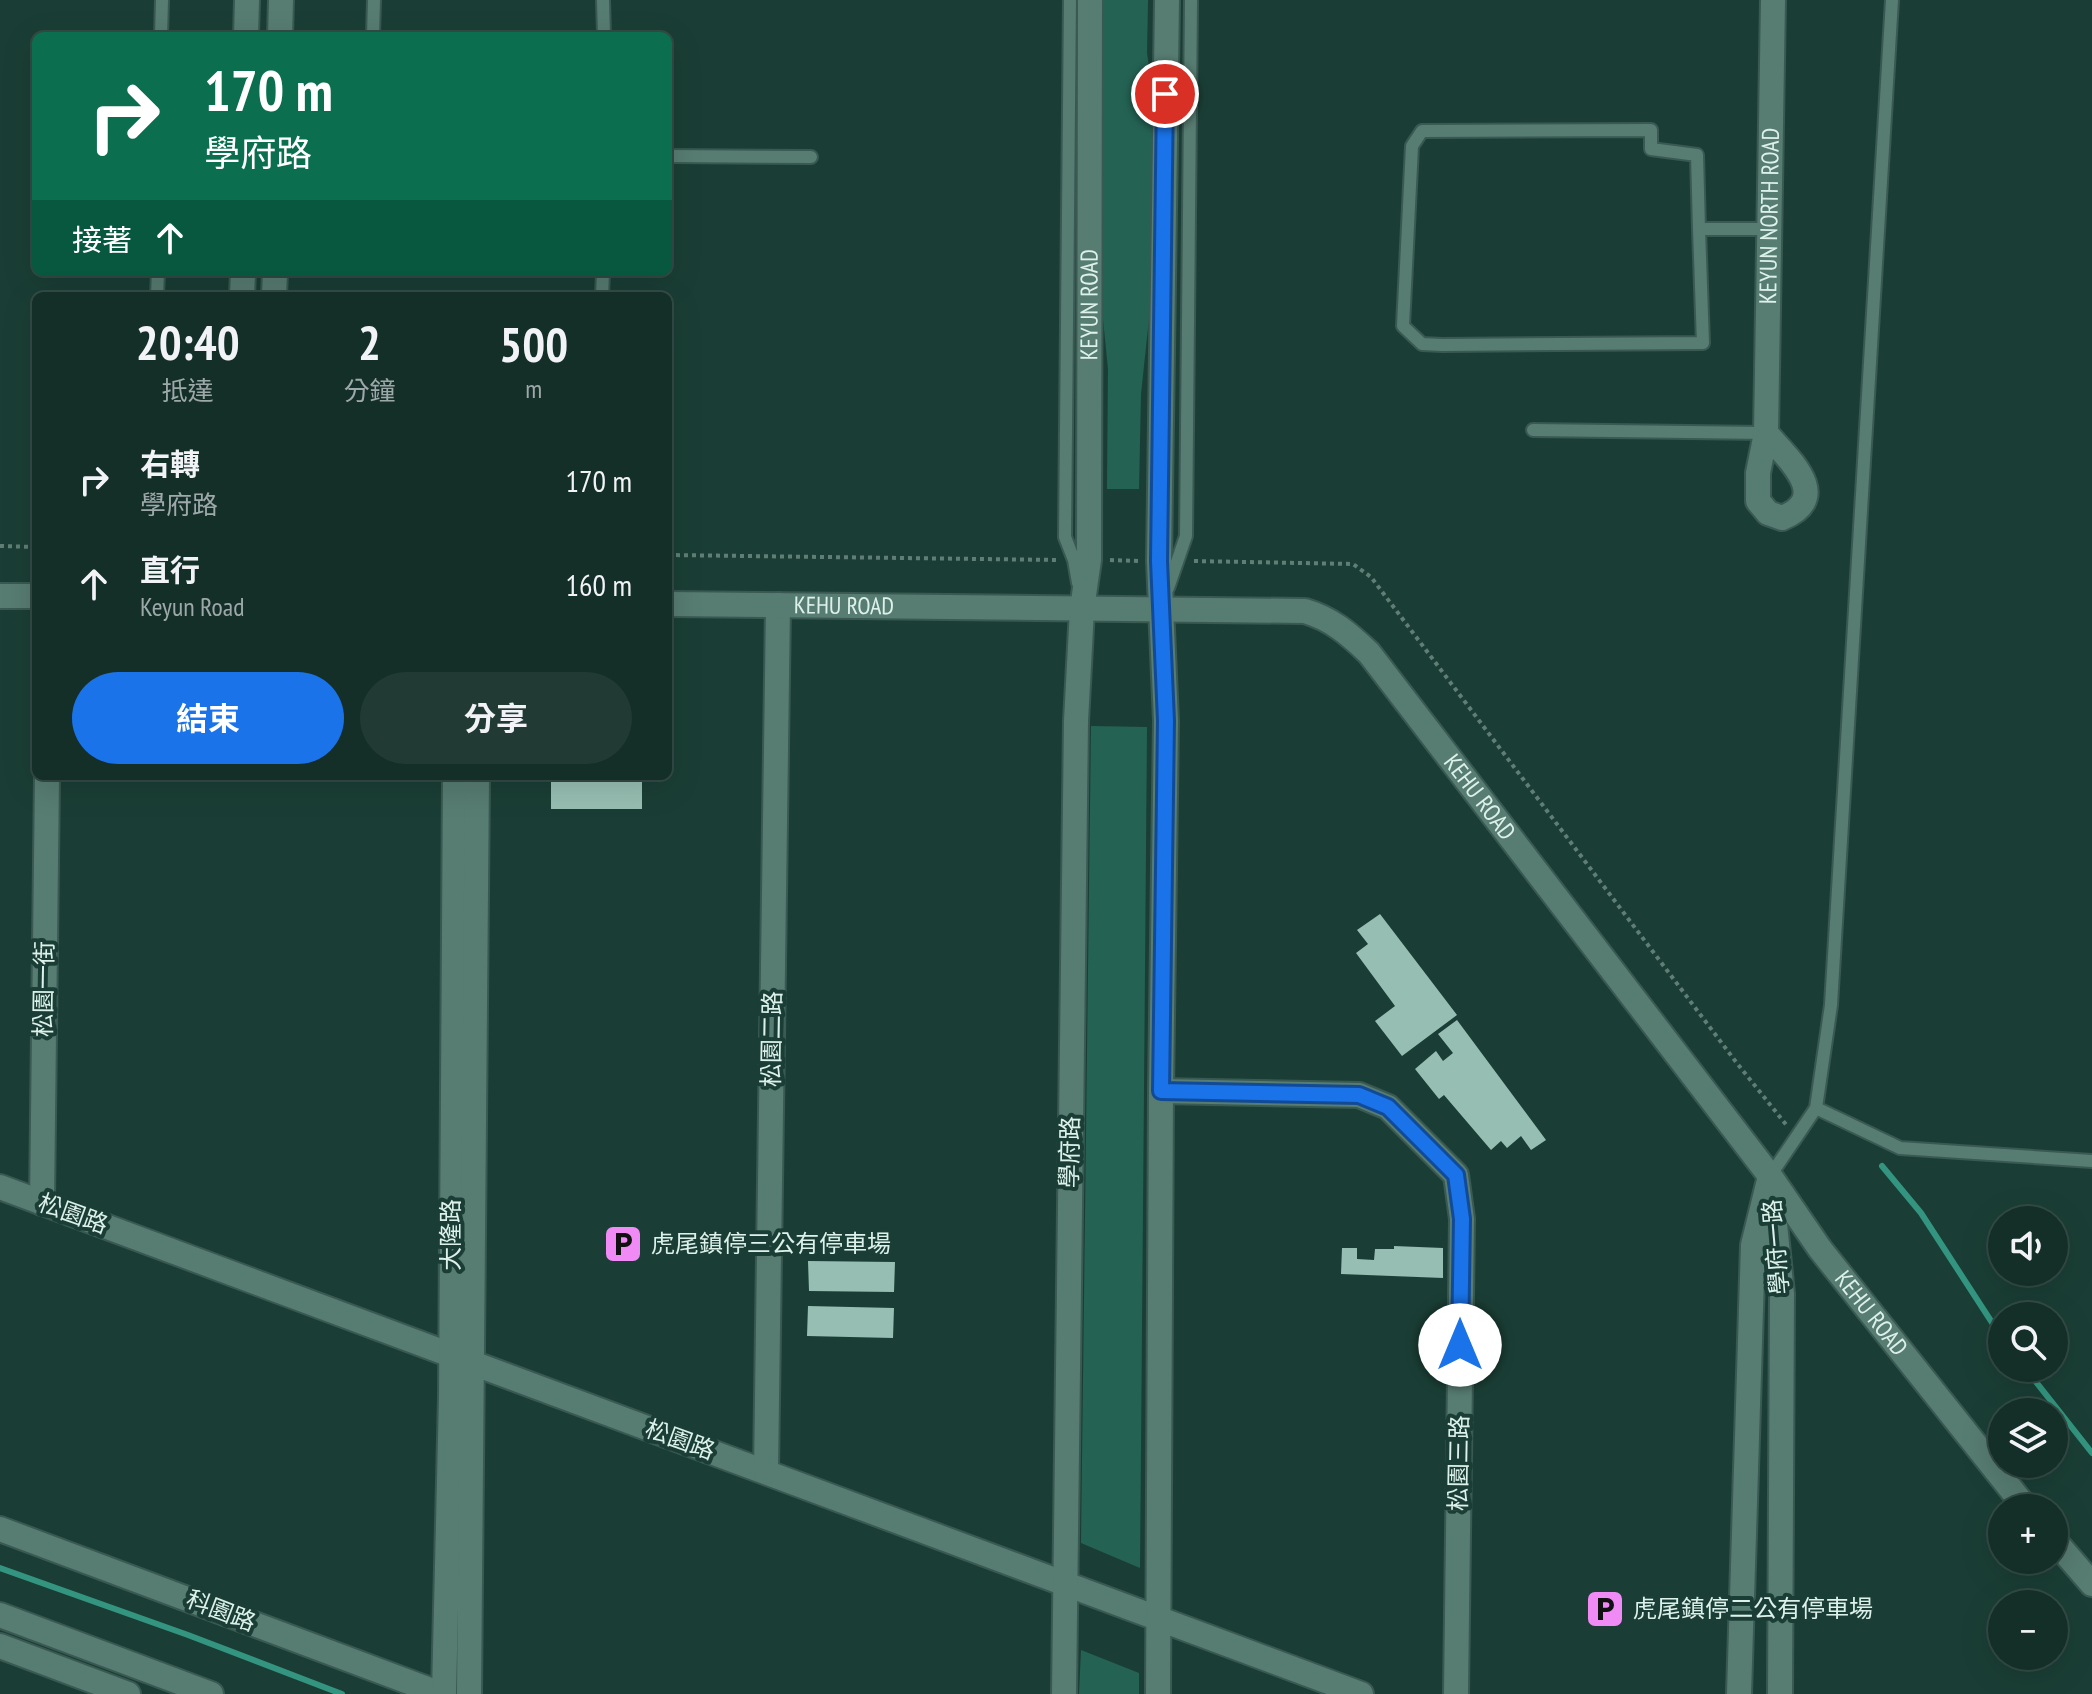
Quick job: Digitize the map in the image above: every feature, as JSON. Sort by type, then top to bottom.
[{"type":"street","points":[[246,32],[247,0]]},
{"type":"street","points":[[280,32],[281,0]]},
{"type":"street","name":"KEYUN ROAD","points":[[1082,609],[1090,0]]},
{"type":"street","points":[[1158,1694],[1166,721],[1161,610],[1167,561],[1167,0]]},
{"type":"street","name":"KEYUN NORTH ROAD","points":[[1766,433],[1773,0]]},
{"type":"street","points":[[0,596],[32,596]]},
{"type":"street","name":"KEHU ROAD","points":[[672,604],[1305,611],[1323,616],[1353,637],[1369,653],[1770,1176],[1820,1249],[2015,1494]]},
{"type":"street","name":"松園二路","points":[[766,1472],[778,605]]},
{"type":"street","name":"學府路","points":[[1064,1694],[1076,737],[1082,609]]},
{"type":"street","name":"松園一街","points":[[42,1203],[47,780]]},
{"type":"street","name":"大隆路","points":[[455,780],[461,1358],[469,1694]]},
{"type":"street","name":"大隆路","points":[[442,1694],[461,1358],[477,780]]},
{"type":"street","name":"松園三路","points":[[1161,1091],[1359,1095],[1388,1107],[1456,1175],[1462,1219],[1456,1694]]},
{"type":"street","name":"學府一路","points":[[1739,1694],[1753,1245],[1770,1176]]},
{"type":"street","name":"學府一路","points":[[1770,1176],[1782,1294],[1780,1694]]},
{"type":"street","name":"松園路","points":[[0,1187],[1361,1694]]},
{"type":"street","name":"科園路","points":[[0,1529],[442,1694]]},
{"type":"street","points":[[2068,1556],[2092,1584]]},
{"type":"street","points":[[0,1615],[211,1694]]},
{"type":"street","points":[[0,1646],[128,1694]]},
{"type":"lane","points":[[161,32],[162,0]]},
{"type":"lane","points":[[373,32],[374,0]]},
{"type":"lane","points":[[603,0],[604,32]]},
{"type":"lane","points":[[1070,0],[1065,537],[1082,560]]},
{"type":"lane","points":[[1167,561],[1186,536],[1191,0]]},
{"type":"lane","points":[[1770,1176],[1816,1108],[1831,1005],[1892,0]]},
{"type":"lane","points":[[1651,130],[1651,149],[1697,155],[1699,229],[1703,343],[1422,344],[1403,326],[1412,146],[1422,131],[1651,130]]},
{"type":"lane","points":[[672,156],[811,157]]},
{"type":"lane","points":[[1699,229],[1770,229]]},
{"type":"lane","points":[[1533,430],[1766,433]]},
{"type":"lane","points":[[1816,1108],[1900,1148],[2092,1161]]},
{"type":"path","points":[[0,546],[32,547]]},
{"type":"path","points":[[672,555],[1353,564],[1371,577],[1736,1062],[1796,1137]]},
{"type":"green space","points":[[1103,0],[1148,0],[1147,53],[1154,102],[1150,309],[1141,394],[1139,489],[1107,489],[1108,369],[1102,309]]},
{"type":"green space","points":[[1091,726],[1147,727],[1140,1568],[1081,1543]]},
{"type":"green space","points":[[1081,1650],[1139,1673],[1139,1694],[1079,1694]]},
{"type":"building","points":[[551,780],[642,780],[642,809],[551,809]]},
{"type":"building","points":[[1380,914],[1457,1015],[1402,1056],[1375,1021],[1395,1006],[1356,953],[1368,944],[1357,930]]},
{"type":"building","points":[[1457,1020],[1546,1140],[1531,1150],[1521,1136],[1507,1148],[1501,1141],[1491,1150],[1444,1095],[1439,1099],[1415,1069],[1436,1051],[1443,1061],[1453,1053],[1438,1034]]},
{"type":"building","points":[[1394,1246],[1443,1248],[1443,1278],[1341,1274],[1342,1248],[1357,1248],[1357,1259],[1374,1260],[1375,1249],[1394,1249]]},
{"type":"building","points":[[808,1261],[895,1262],[894,1292],[809,1291]]},
{"type":"building","points":[[808,1306],[894,1308],[893,1338],[807,1336]]},
{"type":"waterway","points":[[1882,1166],[1921,1213],[1988,1316]]},
{"type":"waterway","points":[[2036,1382],[2092,1453]]},
{"type":"waterway","points":[[0,1568],[342,1694]]},
{"type":"place","name":"虎尾鎮停三公有停車場","points":[[623,1244]]},
{"type":"place","name":"虎尾鎮停二公有停車場","points":[[1605,1609]]},
{"type":"route","points":[[1165,94],[1159,561],[1166,721],[1161,1091],[1359,1095],[1388,1107],[1456,1175],[1462,1219],[1460,1345]]}]
